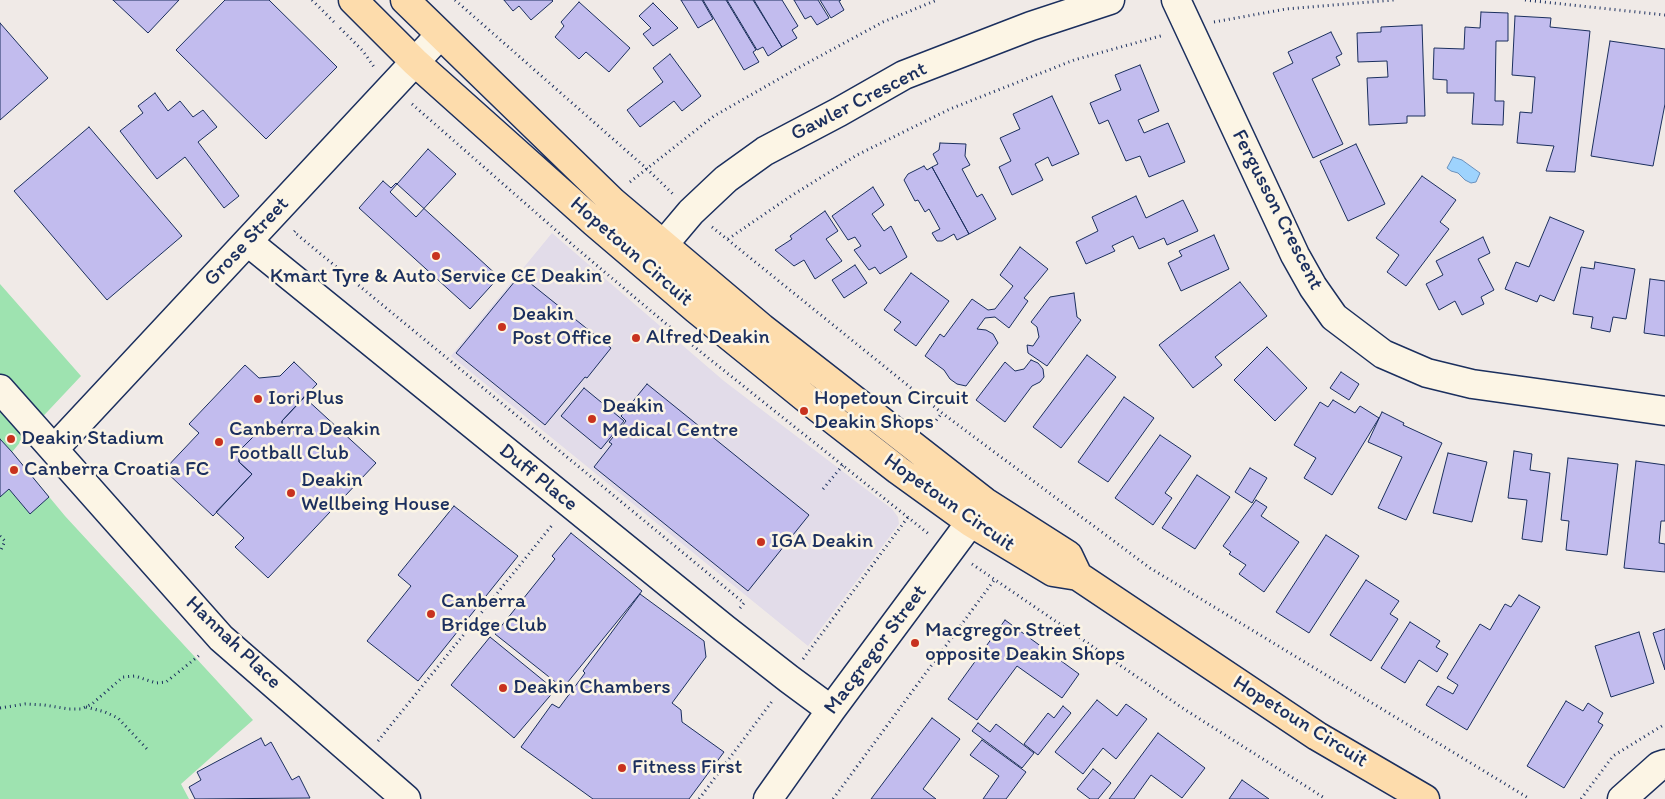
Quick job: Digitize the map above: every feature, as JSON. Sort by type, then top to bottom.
[{"type":"main road","name":"Hopetoun Circuit","points":[[352,0],[415,62],[586,215],[696,309],[898,470],[978,512]]},
{"type":"main road","name":"Hopetoun Circuit","points":[[405,0],[613,202],[978,512],[1053,572],[1078,576],[1317,736],[1425,799]]},
{"type":"street","name":"Gawler Crescent","points":[[646,266],[691,212],[726,179],[765,151],[904,75],[1031,26],[1110,0]]},
{"type":"street","name":"Fergusson Crescent","points":[[1176,0],[1295,255],[1313,287],[1334,317],[1383,354],[1426,374],[1472,384],[1665,411]]},
{"type":"street","name":"Grose Street","points":[[54,450],[440,35]]},
{"type":"street","name":"Duff Place","points":[[248,242],[725,629],[831,710]]},
{"type":"street","name":"Hannah Place","points":[[0,389],[220,638],[406,799]]},
{"type":"street","name":"Macgregor Street","points":[[768,799],[831,710],[978,512]]},
{"type":"street","points":[[1622,799],[1659,766],[1665,764]]},
{"type":"path","points":[[455,0],[646,168],[691,212],[728,239],[942,413],[1150,568],[1530,799]]},
{"type":"path","points":[[646,168],[714,116],[731,106],[884,22],[936,0]]},
{"type":"path","points":[[728,239],[791,196],[857,156],[950,108],[1074,60],[1173,33],[1188,27],[1217,21],[1286,9],[1394,0]]},
{"type":"path","points":[[1525,0],[1665,15]]},
{"type":"path","points":[[1216,28],[1217,21]]},
{"type":"path","points":[[294,232],[744,603],[725,629]]},
{"type":"path","points":[[823,489],[847,460]]},
{"type":"path","points":[[842,465],[950,550],[995,578],[1184,709],[1326,799]]},
{"type":"path","points":[[362,761],[570,503]]},
{"type":"path","points":[[0,536],[5,541],[0,552]]},
{"type":"path","points":[[833,799],[995,578]]},
{"type":"path","points":[[0,708],[25,704],[69,709],[86,707],[123,677],[130,675],[138,676],[160,683],[169,681],[220,638]]},
{"type":"path","points":[[86,707],[118,718],[147,749]]},
{"type":"path","points":[[1581,799],[1613,756],[1665,724]]},
{"type":"shaded area","points":[[552,233],[724,381],[892,509],[898,517],[899,524],[808,646],[451,356]]},
{"type":"green space","points":[[0,284],[81,376],[12,452],[65,516],[253,720],[181,784],[189,799],[0,799]]},
{"type":"water","points":[[1453,157],[1462,160],[1480,173],[1476,182],[1471,183],[1458,173],[1447,168]]},
{"type":"building","points":[[113,0],[179,0],[148,33]]},
{"type":"building","points":[[225,0],[269,0],[337,67],[266,139],[176,50]]},
{"type":"building","points":[[504,0],[553,1],[531,20],[519,6],[513,11]]},
{"type":"building","points":[[681,0],[702,0],[713,19],[698,28]]},
{"type":"building","points":[[703,0],[726,0],[756,50],[753,52],[759,62],[744,70]]},
{"type":"building","points":[[727,0],[753,0],[782,47],[768,56],[763,47],[757,50]]},
{"type":"building","points":[[754,0],[782,0],[798,26],[792,30],[797,38],[782,47]]},
{"type":"building","points":[[794,0],[818,0],[829,18],[817,25],[811,16],[805,19]]},
{"type":"building","points":[[820,0],[841,0],[839,1],[844,10],[831,18]]},
{"type":"building","points":[[579,2],[630,48],[609,72],[586,52],[579,59],[555,37],[564,26],[561,22]]},
{"type":"building","points":[[653,3],[678,28],[653,46],[643,34],[651,28],[639,16]]},
{"type":"building","points":[[1481,12],[1508,13],[1508,41],[1496,41],[1495,101],[1504,101],[1503,125],[1472,124],[1474,93],[1447,93],[1447,80],[1433,79],[1434,48],[1464,49],[1465,27],[1480,28]]},
{"type":"building","points":[[1515,16],[1551,18],[1550,27],[1590,31],[1575,172],[1546,171],[1554,146],[1517,143],[1520,112],[1532,113],[1535,77],[1512,75]]},
{"type":"building","points":[[0,23],[48,78],[0,120]]},
{"type":"building","points":[[1422,25],[1425,116],[1407,116],[1407,123],[1369,125],[1367,78],[1388,77],[1387,61],[1358,62],[1357,33],[1381,32],[1381,27]]},
{"type":"building","points":[[1331,32],[1342,54],[1336,57],[1340,65],[1312,79],[1343,144],[1313,158],[1273,73],[1293,63],[1288,52]]},
{"type":"building","points":[[1610,41],[1665,49],[1665,104],[1653,166],[1591,156]]},
{"type":"building","points":[[670,54],[701,96],[682,111],[674,101],[640,127],[627,110],[663,82],[653,68]]},
{"type":"building","points":[[1140,65],[1159,111],[1138,120],[1144,133],[1168,123],[1185,162],[1149,177],[1140,156],[1126,161],[1108,120],[1099,124],[1090,103],[1121,90],[1115,75]]},
{"type":"building","points":[[155,93],[168,111],[180,101],[193,117],[203,110],[217,127],[198,142],[239,196],[224,208],[185,157],[157,179],[120,131],[143,113],[138,106]]},
{"type":"building","points":[[1052,96],[1079,154],[1052,166],[1048,157],[1035,164],[1043,180],[1012,195],[999,167],[1011,161],[1000,138],[1020,129],[1013,114]]},
{"type":"building","points":[[89,127],[182,236],[107,300],[14,191]]},
{"type":"building","points":[[940,143],[966,144],[965,156],[970,165],[962,169],[977,197],[982,194],[996,219],[969,234],[932,167],[938,164],[933,154],[939,150]]},
{"type":"building","points":[[1356,144],[1385,204],[1348,221],[1320,161]]},
{"type":"building","points":[[428,149],[456,174],[416,217],[390,192]]},
{"type":"building","points":[[924,166],[927,170],[932,167],[969,234],[957,240],[954,234],[942,241],[937,241],[932,233],[940,229],[929,209],[925,212],[918,200],[915,201],[904,180],[908,174]]},
{"type":"building","points":[[1422,176],[1456,200],[1440,222],[1449,229],[1406,286],[1387,272],[1399,255],[1376,238]]},
{"type":"building","points":[[383,181],[391,188],[396,183],[499,277],[470,309],[359,208]]},
{"type":"building","points":[[873,187],[884,205],[872,214],[884,231],[891,226],[907,257],[880,274],[875,267],[869,270],[854,250],[861,246],[855,237],[848,240],[832,216]]},
{"type":"building","points":[[1136,196],[1146,218],[1183,200],[1198,231],[1167,245],[1164,238],[1139,249],[1133,236],[1112,246],[1115,251],[1086,264],[1076,242],[1098,231],[1092,217]]},
{"type":"building","points":[[825,211],[838,231],[826,239],[842,261],[815,279],[804,260],[794,266],[775,250],[792,239],[790,236]]},
{"type":"building","points":[[1550,217],[1584,231],[1554,301],[1540,295],[1537,302],[1505,289],[1516,262],[1529,267]]},
{"type":"building","points":[[1214,235],[1229,269],[1181,291],[1168,263],[1182,256],[1179,251]]},
{"type":"building","points":[[1483,237],[1490,253],[1478,259],[1494,290],[1481,297],[1484,304],[1462,315],[1455,301],[1439,310],[1426,284],[1443,275],[1436,261]]},
{"type":"building","points":[[1020,247],[1048,269],[1024,298],[1028,301],[1009,328],[995,317],[985,318],[977,329],[986,330],[993,334],[998,343],[966,386],[957,384],[950,379],[944,370],[925,356],[940,334],[944,337],[972,299],[988,310],[995,309],[1013,286],[1000,275]]},
{"type":"building","points":[[1595,262],[1635,269],[1626,319],[1613,317],[1610,332],[1591,328],[1593,317],[1573,314],[1581,267],[1594,269]]},
{"type":"building","points":[[855,265],[867,283],[844,298],[832,280]]},
{"type":"building","points":[[911,273],[949,301],[916,346],[894,330],[901,322],[884,310]]},
{"type":"building","points":[[520,275],[611,348],[545,425],[456,353]]},
{"type":"building","points":[[1650,279],[1665,281],[1665,336],[1644,333]]},
{"type":"building","points":[[1240,282],[1267,316],[1215,357],[1222,365],[1193,388],[1159,345]]},
{"type":"building","points":[[1074,293],[1077,317],[1081,320],[1047,366],[1028,353],[1027,345],[1033,346],[1039,337],[1037,327],[1031,322],[1050,297]]},
{"type":"building","points":[[1267,347],[1307,388],[1275,421],[1234,380]]},
{"type":"building","points":[[1087,355],[1116,377],[1061,448],[1033,427]]},
{"type":"building","points":[[1031,360],[1038,363],[1043,369],[1044,377],[1040,382],[1032,386],[1005,422],[976,400],[1005,362],[1015,371],[1024,369]]},
{"type":"building","name":"Canberra Deakin Football Club","points":[[294,362],[317,384],[282,421],[282,428],[262,428],[239,451],[239,462],[252,474],[213,516],[164,470],[199,433],[189,424],[245,365],[259,378],[280,376]]},
{"type":"building","points":[[1341,372],[1359,384],[1349,400],[1330,388]]},
{"type":"building","points":[[647,384],[809,515],[748,591],[594,467],[612,444],[609,442],[626,421],[621,416]]},
{"type":"building","name":"Deakin Medical Centre","points":[[584,388],[624,421],[601,449],[561,416]]},
{"type":"building","name":"Deakin Wellbeing House","points":[[304,397],[376,463],[268,578],[235,547],[244,538],[216,512],[252,474],[239,462],[239,451],[262,428],[282,428],[282,421]]},
{"type":"building","points":[[1124,397],[1154,418],[1108,482],[1078,462]]},
{"type":"building","points":[[1333,400],[1355,413],[1360,406],[1379,418],[1332,495],[1304,478],[1316,458],[1294,445],[1320,402],[1328,407]]},
{"type":"building","points":[[1382,412],[1404,423],[1403,425],[1442,443],[1406,520],[1378,508],[1402,457],[1368,442]]},
{"type":"building","points":[[1160,435],[1191,456],[1165,493],[1172,498],[1153,525],[1115,498]]},
{"type":"building","name":"Canberra Croatia FC","points":[[0,439],[49,497],[30,514],[9,489],[0,497]]},
{"type":"building","points":[[1514,451],[1532,454],[1530,470],[1550,473],[1542,542],[1522,539],[1527,500],[1508,498]]},
{"type":"building","points":[[1448,453],[1487,462],[1472,522],[1433,513]]},
{"type":"building","points":[[1568,458],[1618,464],[1607,555],[1566,550],[1569,521],[1561,520]]},
{"type":"building","points":[[1636,461],[1665,465],[1665,521],[1661,521],[1659,543],[1665,544],[1665,572],[1624,568]]},
{"type":"building","points":[[1250,468],[1267,478],[1252,503],[1235,492]]},
{"type":"building","points":[[1197,475],[1230,497],[1195,549],[1162,528]]},
{"type":"building","points":[[1256,500],[1267,507],[1261,516],[1299,542],[1264,592],[1239,574],[1246,565],[1229,554],[1231,552],[1223,546]]},
{"type":"building","name":"Canberra Bridge Club","points":[[454,506],[518,556],[418,681],[367,641],[411,586],[398,575]]},
{"type":"building","points":[[571,533],[642,591],[563,688],[495,634],[555,559],[552,556]]},
{"type":"building","points":[[1326,535],[1359,556],[1309,633],[1276,612]]},
{"type":"building","points":[[1366,580],[1399,601],[1390,614],[1398,619],[1371,661],[1330,635]]},
{"type":"building","points":[[640,594],[704,641],[706,657],[672,703],[681,710],[682,722],[724,752],[689,799],[593,799],[521,747],[552,704],[559,708],[585,673],[583,671]]},
{"type":"building","points":[[1519,595],[1540,607],[1467,730],[1426,705],[1438,686],[1453,694],[1458,685],[1447,678],[1480,624],[1490,630],[1505,604],[1511,607]]},
{"type":"building","points":[[1005,620],[1079,674],[1062,698],[1017,666],[977,720],[948,699]]},
{"type":"building","points":[[1410,622],[1440,641],[1436,647],[1448,654],[1437,672],[1419,660],[1405,683],[1381,668]]},
{"type":"building","points":[[1665,629],[1665,670],[1653,633]]},
{"type":"building","points":[[1639,632],[1654,683],[1611,697],[1595,646]]},
{"type":"building","name":"Deakin Chambers","points":[[490,637],[555,690],[514,738],[451,685]]},
{"type":"building","points":[[1097,700],[1117,716],[1126,704],[1147,719],[1116,759],[1103,748],[1083,774],[1055,752]]},
{"type":"building","points":[[1566,701],[1583,711],[1588,703],[1603,713],[1598,722],[1603,725],[1564,788],[1527,766]]},
{"type":"building","points":[[1063,706],[1071,713],[1038,755],[1024,744],[1048,713],[1054,718]]},
{"type":"building","points":[[932,718],[960,739],[923,789],[936,799],[871,799]]},
{"type":"building","points":[[978,723],[990,732],[996,724],[1034,753],[1022,768],[972,731]]},
{"type":"building","points":[[1158,733],[1205,768],[1182,798],[1151,775],[1134,799],[1109,799]]},
{"type":"building","points":[[261,738],[265,746],[271,742],[292,780],[299,776],[310,798],[195,799],[189,787],[201,780],[197,772]]},
{"type":"building","points":[[982,740],[1026,772],[1006,799],[983,799],[999,776],[970,755]]},
{"type":"building","points":[[1093,769],[1111,783],[1098,799],[1090,799],[1077,789]]},
{"type":"building","points":[[1242,780],[1269,799],[1229,799]]},
{"type":"place","name":"Kmart Tyre & Auto Service CE Deakin","points":[[436,256]]},
{"type":"place","name":"Deakin Post Office","points":[[502,327]]},
{"type":"place","name":"Alfred Deakin","points":[[636,338]]},
{"type":"place","name":"Iori Plus","points":[[258,399]]},
{"type":"place","name":"Hopetoun Circuit Deakin Shops","points":[[804,411]]},
{"type":"place","name":"Deakin Medical Centre","points":[[592,419]]},
{"type":"place","name":"Deakin Stadium","points":[[11,439]]},
{"type":"place","name":"Canberra Deakin Football Club","points":[[219,442]]},
{"type":"place","name":"Canberra Croatia FC","points":[[14,470]]},
{"type":"place","name":"Deakin Wellbeing House","points":[[291,493]]},
{"type":"place","name":"IGA Deakin","points":[[761,542]]},
{"type":"place","name":"Canberra Bridge Club","points":[[431,614]]},
{"type":"place","name":"Macgregor Street opposite Deakin Shops","points":[[915,643]]},
{"type":"place","name":"Deakin Chambers","points":[[503,688]]},
{"type":"place","name":"Fitness First","points":[[622,768]]}]
